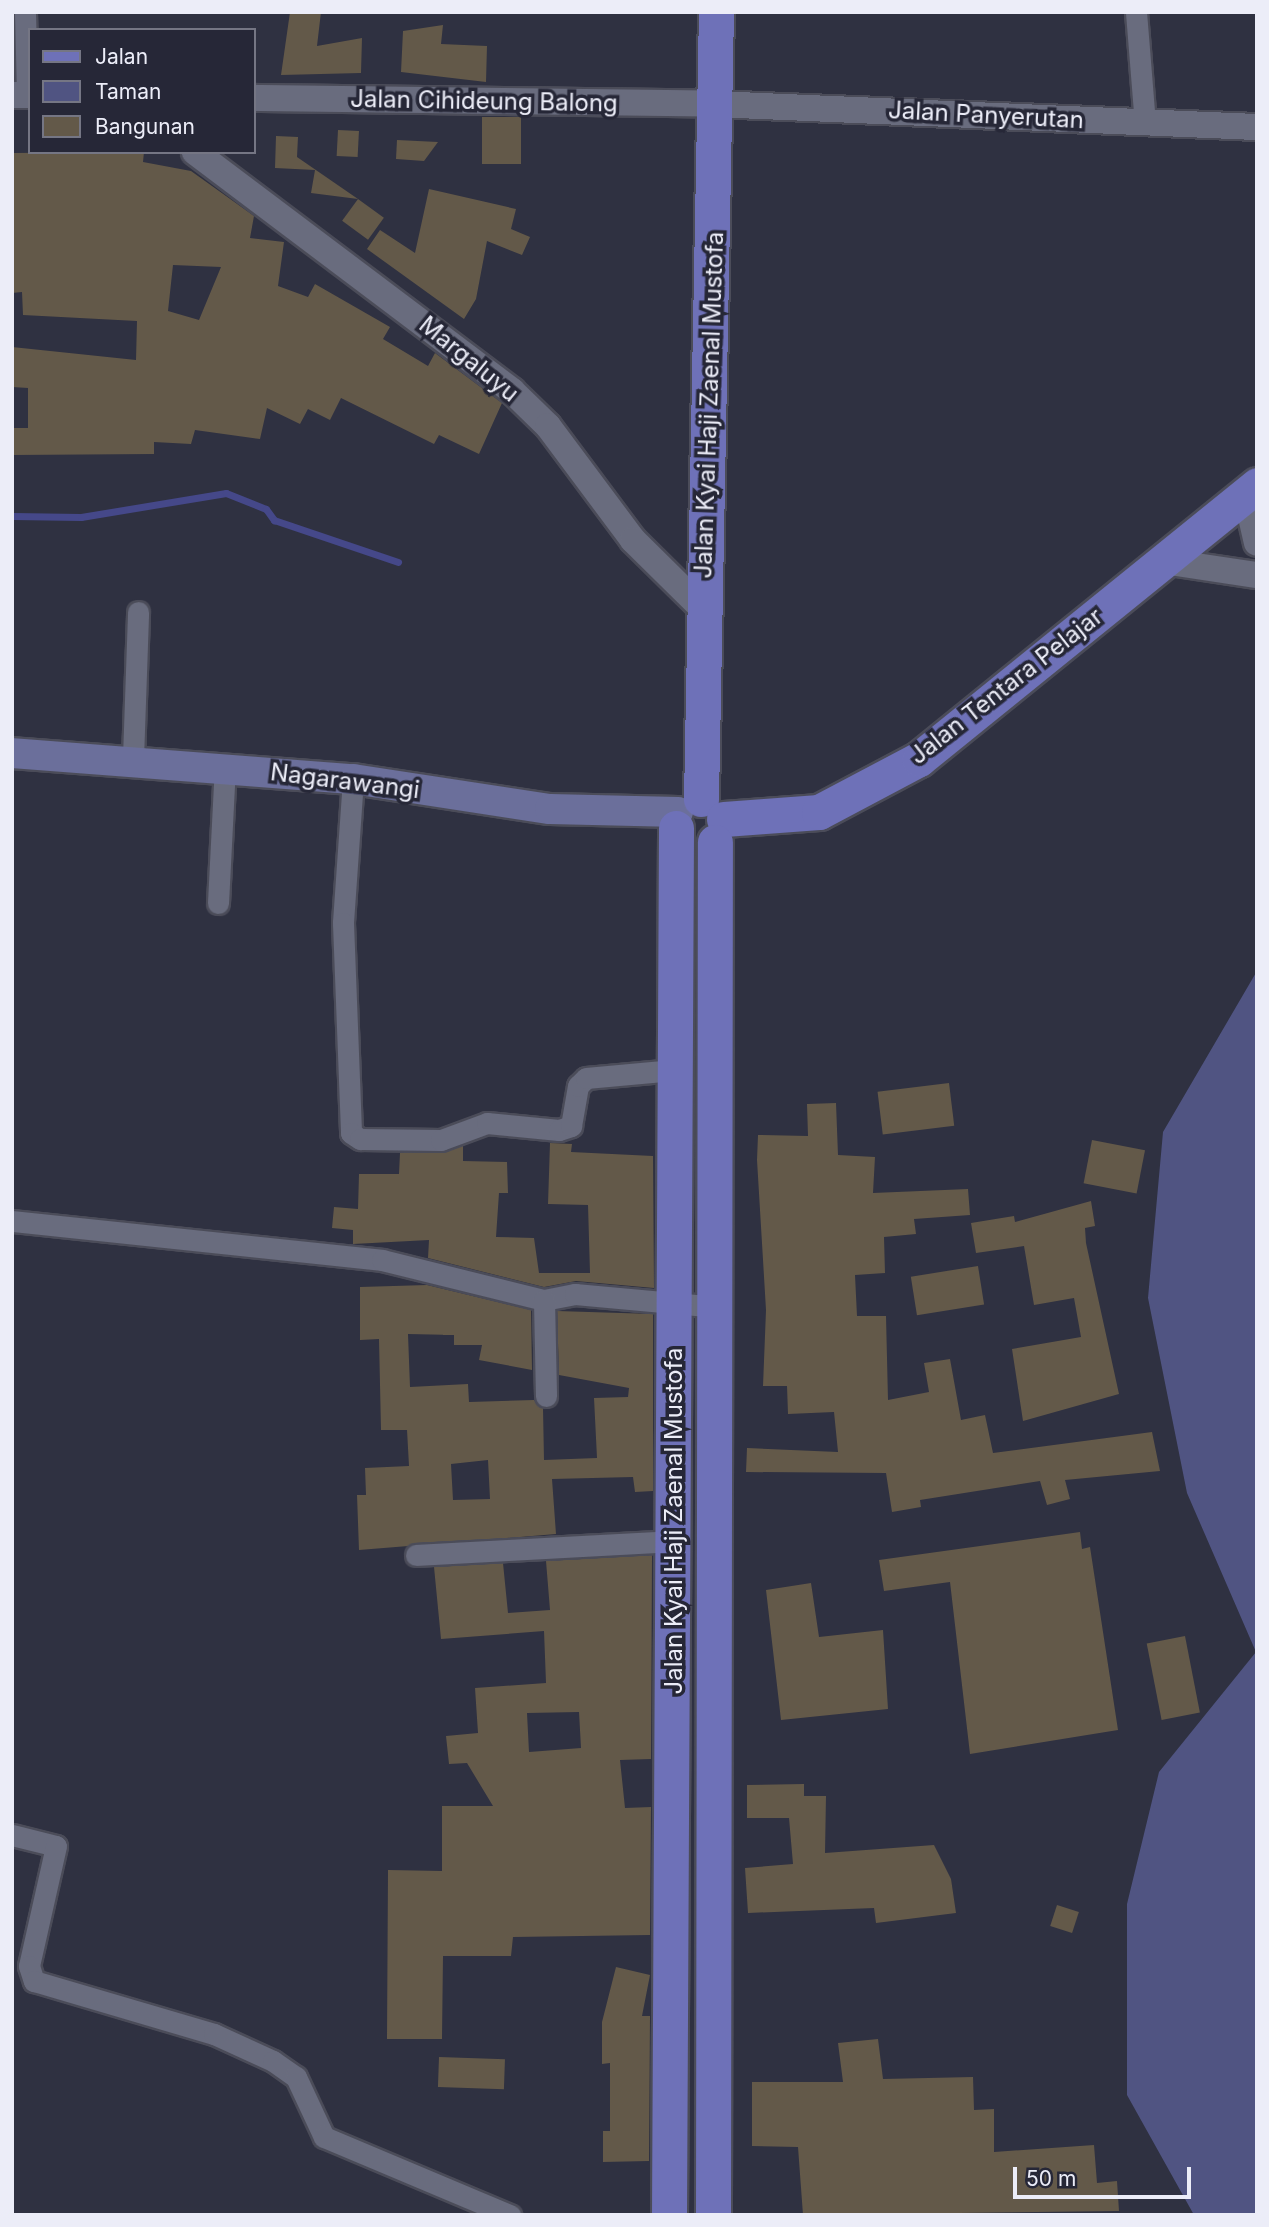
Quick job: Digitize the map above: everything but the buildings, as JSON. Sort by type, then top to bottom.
[{"type":"main road","name":"Jalan Kyai Haji Zaenal Mustofa","points":[[713,2215],[718,1732],[717,1307],[699,820],[716,12]]},
{"type":"main road","name":"Jalan Tentara Pelajar","points":[[699,820],[819,812],[919,759],[1251,490]]},
{"type":"main road","name":"Nagarawangi","points":[[12,753],[133,758],[353,779],[550,809],[699,820]]},
{"type":"main road","name":"Jalan Kyai Haji Zaenal Mustofa","points":[[669,2215],[674,1730],[674,1070],[699,820]]},
{"type":"main road","points":[[674,1730],[718,1732]]},
{"type":"main road","points":[[668,2155],[714,2162]]},
{"type":"street","points":[[23,95],[25,12]]},
{"type":"street","points":[[1136,12],[1145,124]]},
{"type":"street","name":"Jalan Cihideung Balong","points":[[256,98],[714,104]]},
{"type":"street","name":"Jalan Panyerutan","points":[[714,104],[1257,127]]},
{"type":"street","name":"Margaluyu","points":[[198,154],[512,391],[548,426],[633,540],[702,609]]},
{"type":"street","points":[[1251,490],[1257,542]]},
{"type":"street","points":[[1163,561],[1257,575]]},
{"type":"street","points":[[133,758],[138,611]]},
{"type":"street","points":[[218,903],[225,767]]},
{"type":"street","points":[[353,779],[343,923],[351,1133],[360,1139],[441,1140],[487,1123],[559,1130],[571,1126],[578,1086],[586,1078],[674,1070]]},
{"type":"street","points":[[12,1221],[382,1260],[544,1300],[575,1294],[717,1307]]},
{"type":"street","points":[[544,1300],[546,1396]]},
{"type":"street","points":[[416,1555],[674,1541]]},
{"type":"street","points":[[12,1835],[56,1846],[29,1966],[34,1981],[214,2034],[273,2061],[296,2077],[324,2137],[510,2215]]},
{"type":"green space","points":[[1257,971],[1257,2215],[1194,2215],[1127,2095],[1127,1904],[1159,1772],[1256,1652],[1187,1493],[1148,1298],[1163,1132]]},
{"type":"waterway","points":[[12,516],[81,517],[226,493],[266,509],[274,520],[398,562]]}]
